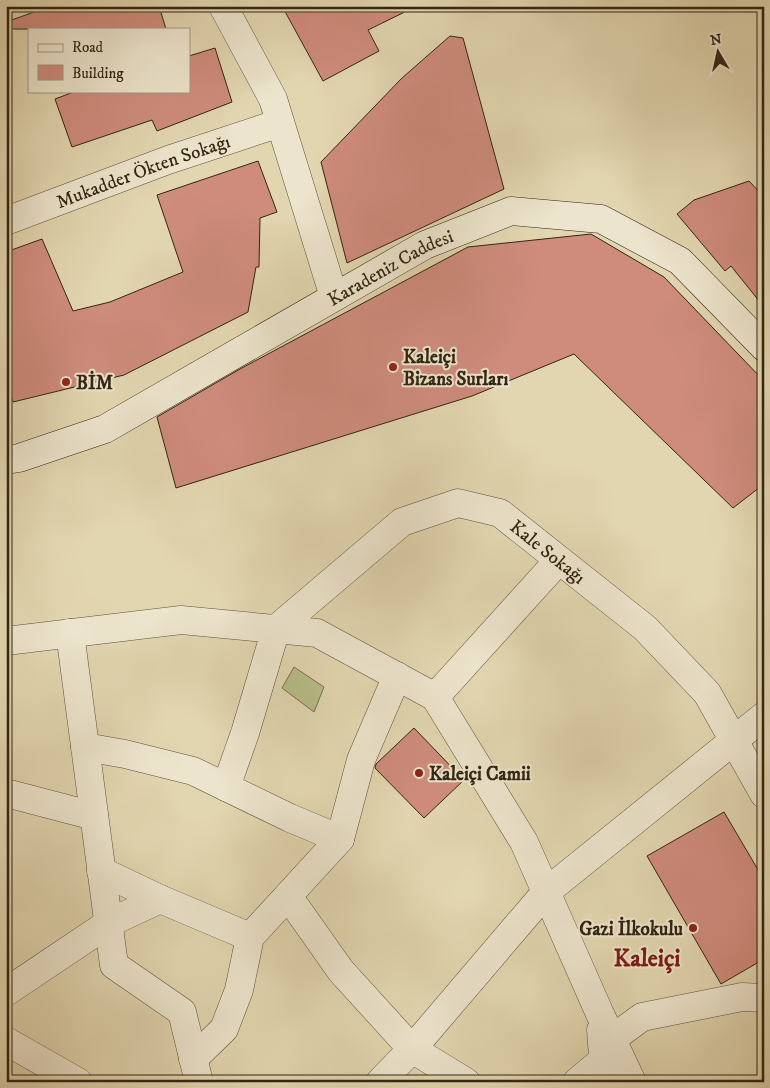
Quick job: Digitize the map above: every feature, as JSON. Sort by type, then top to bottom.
[{"type":"street","points":[[223,6],[273,99],[334,297]]},
{"type":"street","name":"Mukadder Ökten Sokağı","points":[[6,221],[168,160],[280,123]]},
{"type":"street","name":"Karadeniz Caddesi","points":[[6,460],[19,458],[105,429],[426,244],[511,211],[601,219],[680,261],[764,347]]},
{"type":"street","name":"Kale Sokağı","points":[[276,629],[402,522],[458,503],[500,513],[645,628],[706,693],[764,794]]},
{"type":"street","points":[[435,697],[559,560]]},
{"type":"street","points":[[6,641],[181,620],[317,634],[435,697],[524,842],[600,1014],[607,1060],[632,1082]]},
{"type":"street","points":[[226,787],[245,733],[276,629]]},
{"type":"street","points":[[70,633],[114,965],[182,1012],[196,1071]]},
{"type":"street","points":[[196,1071],[224,1029],[239,990],[250,937],[340,839],[361,760],[397,676]]},
{"type":"street","points":[[380,1082],[412,1049],[546,892],[764,716]]},
{"type":"street","points":[[85,747],[126,754],[192,771],[290,818],[340,839]]},
{"type":"street","points":[[6,793],[94,816]]},
{"type":"street","points":[[101,871],[160,899],[250,937]]},
{"type":"street","points":[[288,896],[342,972],[412,1049],[466,1082]]},
{"type":"street","points":[[6,992],[108,923],[160,899]]},
{"type":"street","points":[[577,1082],[607,1060],[642,1017],[742,997],[764,998]]},
{"type":"street","points":[[6,1041],[70,1080]]},
{"type":"green space","points":[[294,667],[324,687],[314,712],[282,688]]},
{"type":"building","points":[[51,6],[159,6],[166,28],[6,29],[6,22]]},
{"type":"building","points":[[282,6],[417,6],[368,30],[379,51],[323,81]]},
{"type":"building","points":[[450,36],[463,38],[504,189],[347,263],[321,162],[402,78]]},
{"type":"building","points":[[215,48],[232,102],[157,131],[152,120],[72,147],[55,99],[73,92],[190,92],[190,56]]},
{"type":"building","points":[[258,161],[277,212],[260,218],[259,267],[256,267],[248,312],[124,375],[13,402],[6,375],[6,252],[42,239],[73,311],[110,302],[183,272],[157,195]]},
{"type":"building","points":[[749,181],[764,197],[764,307],[731,266],[725,271],[677,214],[694,200]]},
{"type":"building","name":"Kaleiçi Bizans Surları","points":[[591,234],[664,277],[764,381],[764,484],[733,508],[574,354],[472,396],[176,488],[157,417],[240,369],[468,247]]},
{"type":"building","name":"Kaleiçi Camii","points":[[414,728],[464,780],[424,818],[375,768],[376,764]]},
{"type":"building","points":[[724,812],[764,880],[764,959],[721,984],[647,856]]},
{"type":"place","name":"Kaleiçi Bizans Surları","points":[[393,367]]},
{"type":"place","name":"BİM","points":[[66,382]]},
{"type":"place","name":"Kaleiçi Camii","points":[[419,773]]},
{"type":"place","name":"Gazi İlkokulu","points":[[693,928]]},
{"type":"district","name":"Kaleiçi","points":[[647,958]]}]
